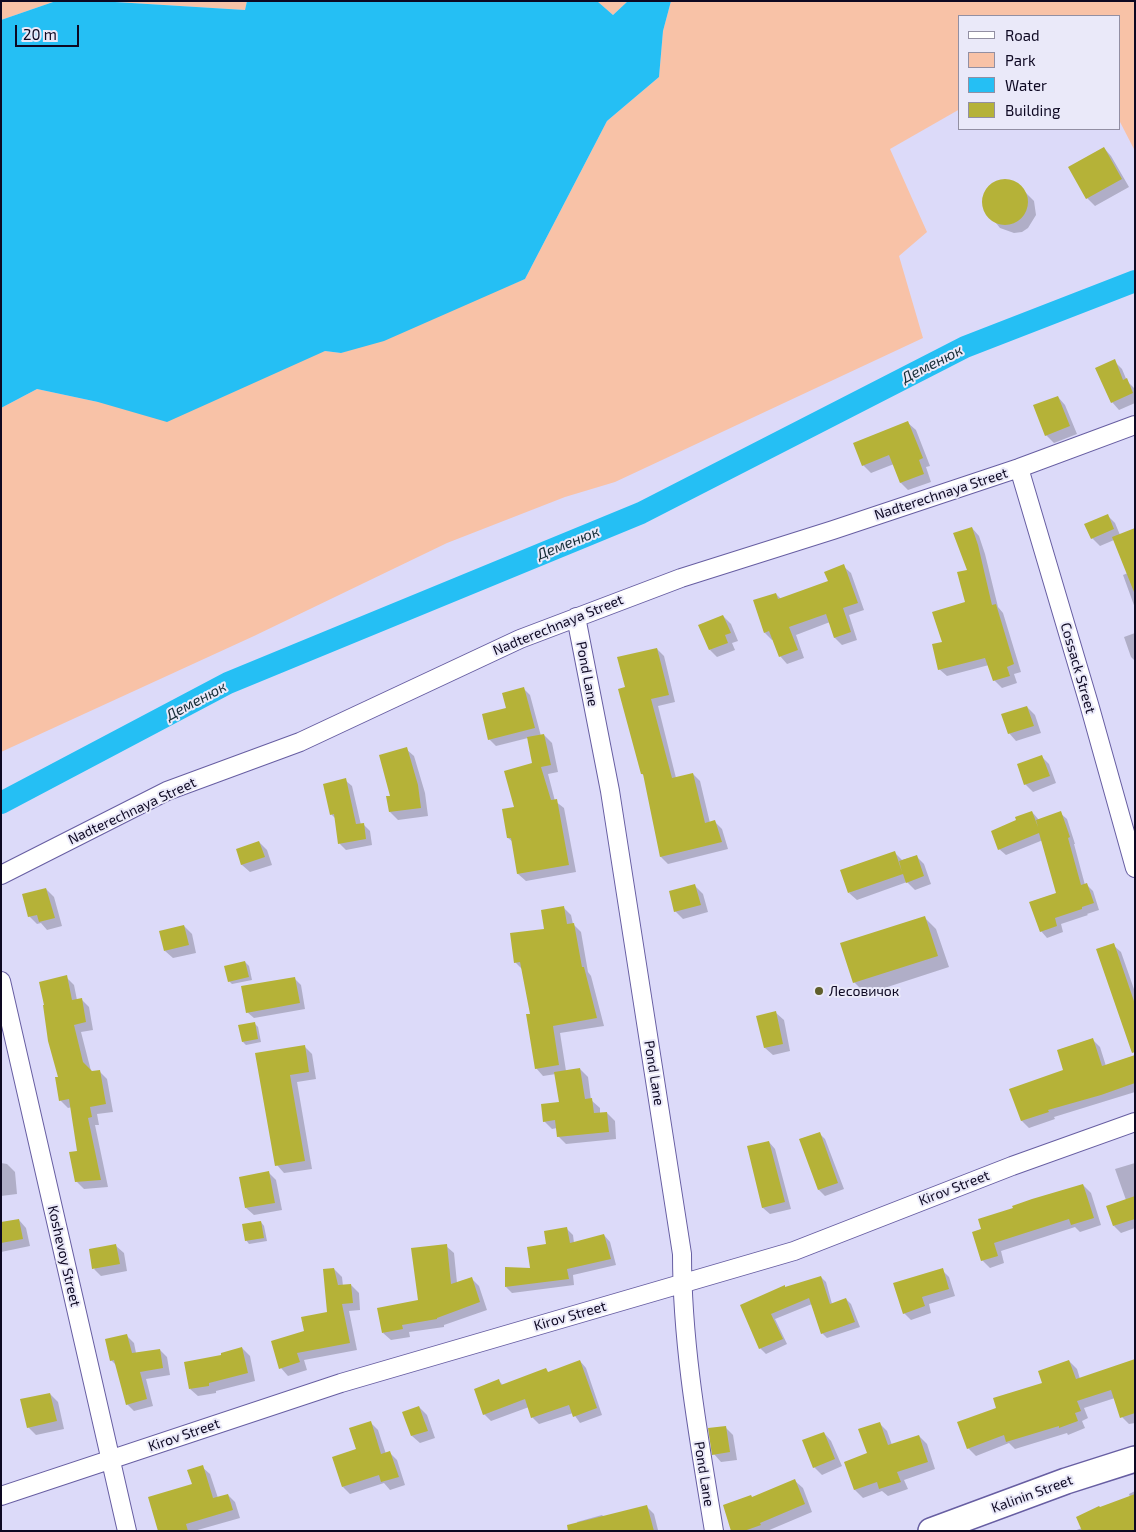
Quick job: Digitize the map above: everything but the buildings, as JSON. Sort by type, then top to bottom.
[{"type":"street","name":"Nadterechnaya Street","points":[[1,875],[167,792],[300,742],[520,638],[681,578],[833,530],[1018,468],[1135,425]]},
{"type":"street","name":"Cossack Street","points":[[1018,468],[1089,704],[1135,868]]},
{"type":"street","name":"Pond Lane","points":[[576,617],[610,791],[682,1254],[682,1284],[689,1369],[714,1531]]},
{"type":"street","name":"Koshevoy Street","points":[[1,981],[110,1460],[128,1531]]},
{"type":"street","name":"Kirov Street","points":[[1,1496],[341,1382],[794,1251],[1012,1166],[1135,1122]]},
{"type":"street","name":"Kalinin Street","points":[[931,1531],[1066,1481],[1135,1459]]},
{"type":"green space","points":[[1,1],[56,1],[1,20]]},
{"type":"green space","points":[[99,1],[247,1],[245,10]]},
{"type":"green space","points":[[597,1],[628,1],[613,15]]},
{"type":"green space","points":[[671,1],[1135,1],[1135,151],[1121,124],[1121,15],[958,15],[958,110],[890,149],[927,232],[899,256],[923,338],[615,482],[565,497],[447,543],[254,636],[1,752],[1,408],[37,389],[98,402],[325,351],[341,353],[525,279],[607,121],[659,77],[663,31]]},
{"type":"water","points":[[56,1],[99,1],[245,10],[247,1],[597,1],[613,15],[628,1],[671,1],[663,31],[659,77],[607,121],[525,279],[384,341],[341,353],[325,351],[167,422],[98,402],[37,389],[1,408],[1,20]]},
{"type":"waterway","name":"Деменюк","points":[[1,803],[228,683],[641,513],[965,347],[1135,281]]},
{"type":"place","name":"Лесовичок","points":[[819,991]]}]
